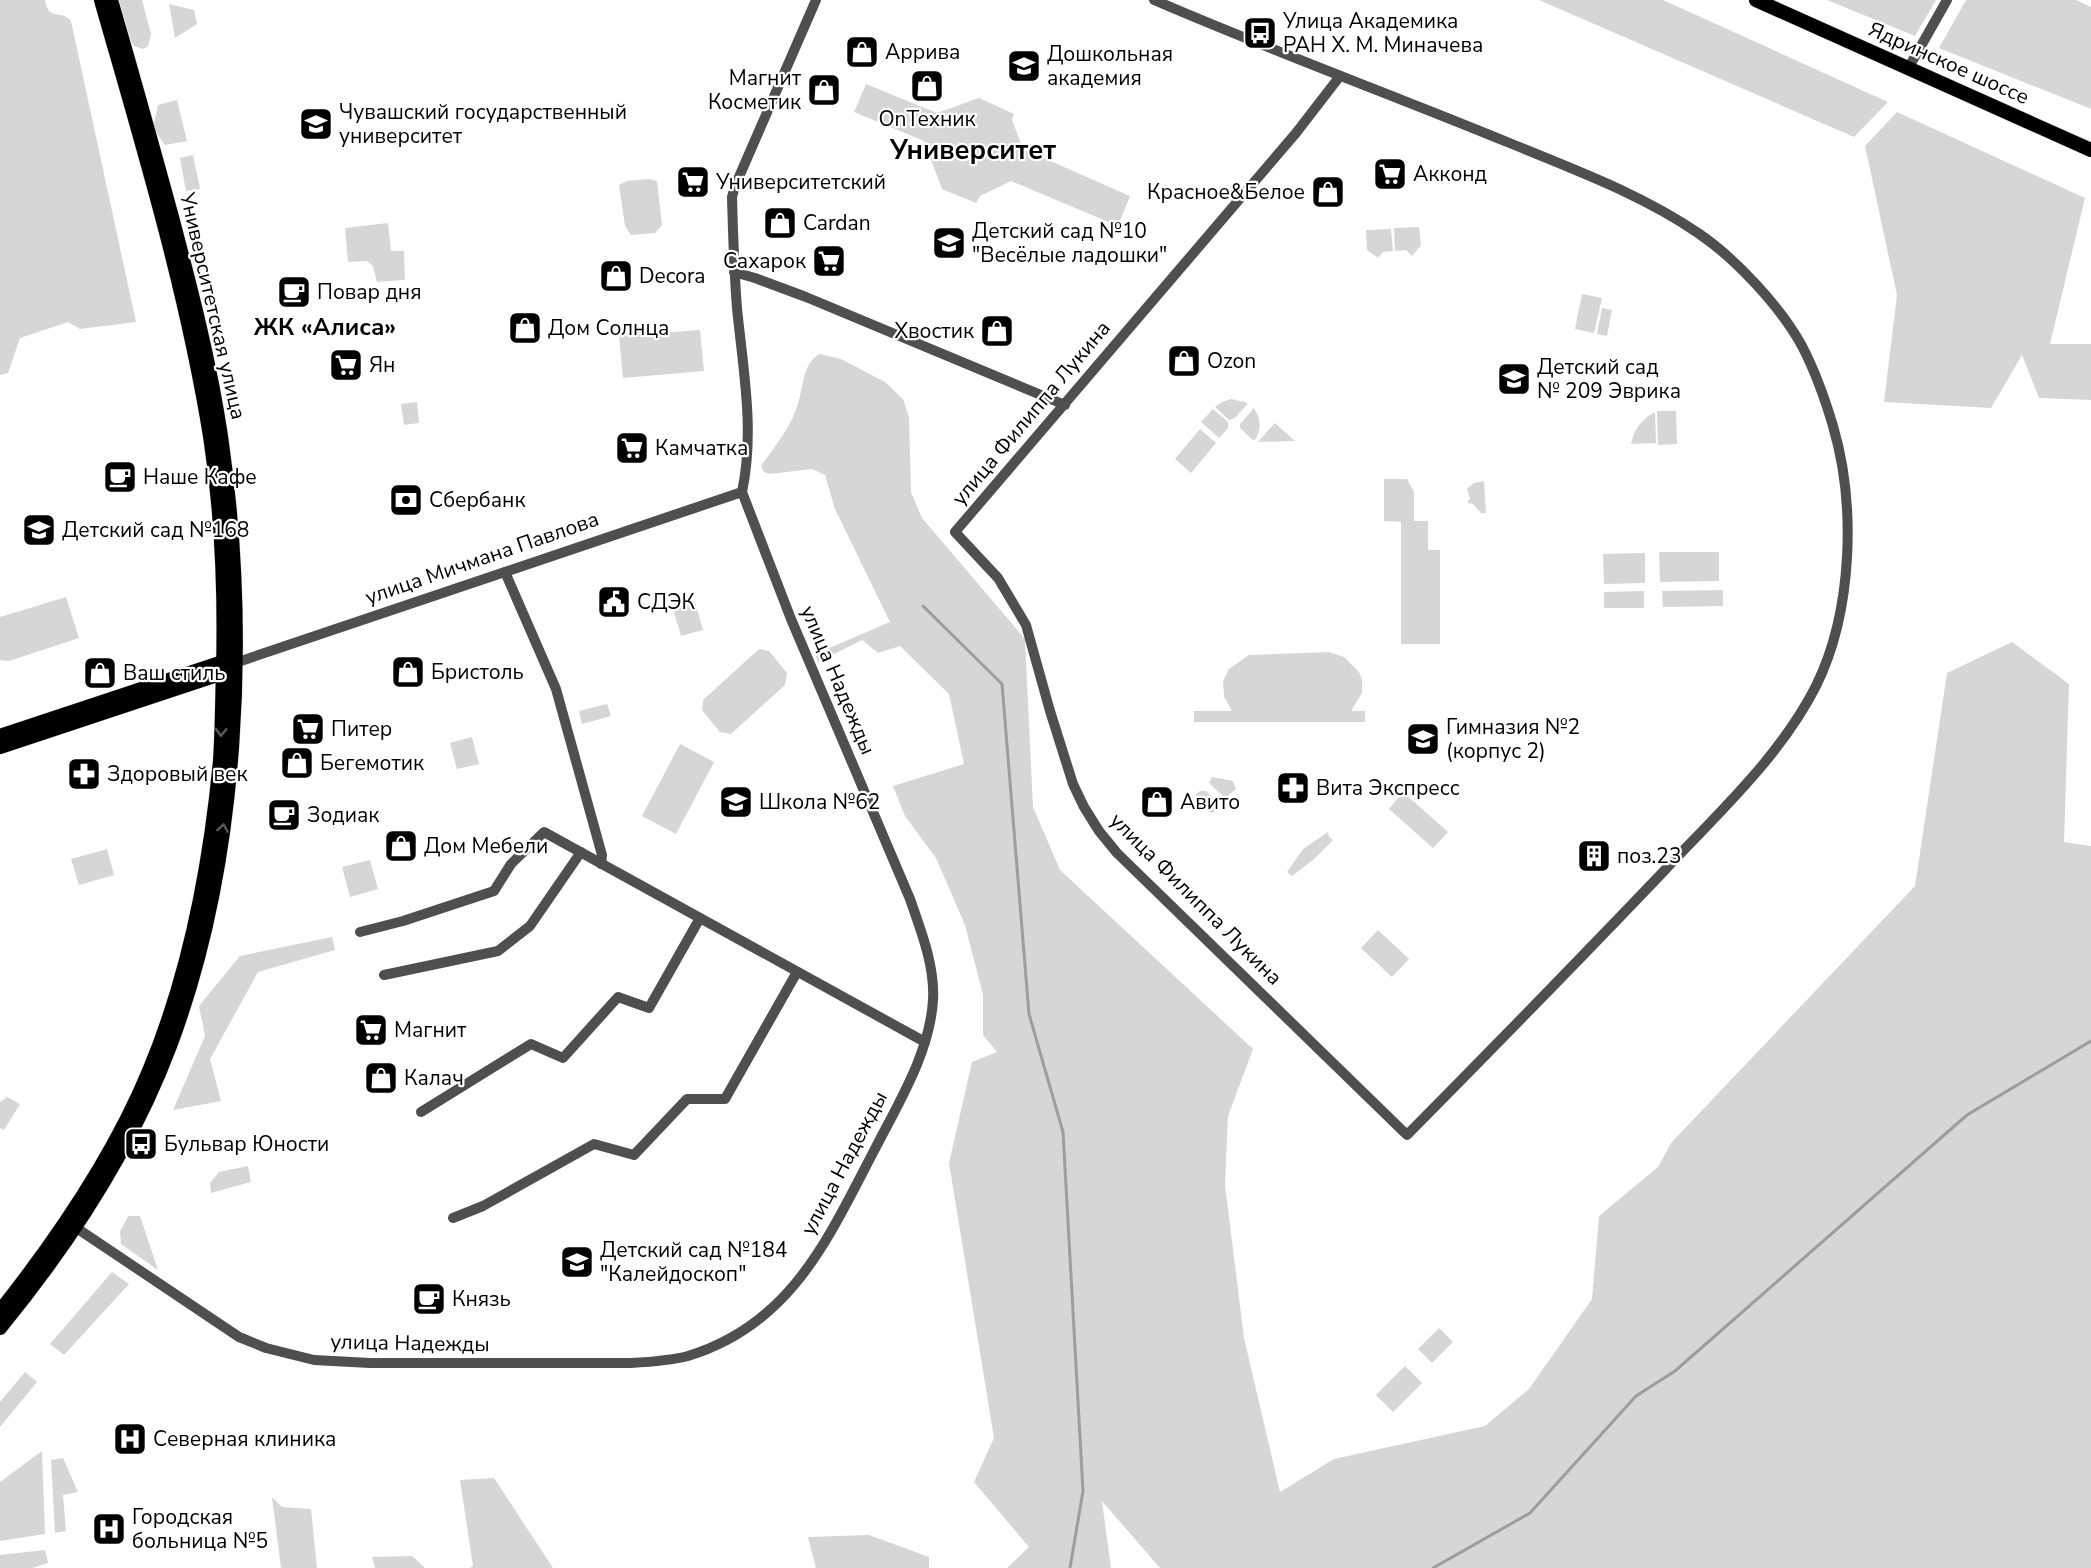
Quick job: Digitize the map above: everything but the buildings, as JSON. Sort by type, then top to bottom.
[{"type":"main road","name":"Университетская улица","points":[[101,0],[150,155]]},
{"type":"main road","name":"Университетская улица","points":[[0,1328],[130,1136],[150,1094],[170,1046],[221,845],[229,785],[234,709],[227,666],[231,530],[209,398],[191,310],[111,0]]},
{"type":"main road","name":"Ядринское шоссе","points":[[1756,0],[2091,150]]},
{"type":"main road","name":"улица Мичмана Павлова","points":[[0,743],[227,666]]},
{"type":"main road","name":"Университетская улица","points":[[0,1311],[48,1248],[70,1224]]},
{"type":"street","points":[[742,492],[747,470],[748,427],[734,272],[732,197],[816,0]]},
{"type":"street","points":[[1154,0],[1340,76]]},
{"type":"street","points":[[1909,67],[1947,0]]},
{"type":"street","name":"улица Филиппа Лукина","points":[[1340,76],[1449,118],[1631,194],[1699,233],[1737,265],[1786,320],[1803,348],[1826,403],[1838,443],[1847,502],[1845,578],[1835,631],[1817,684],[1787,732],[1757,772],[1556,985],[1407,1135],[1117,853],[1089,815],[1073,784],[1026,625],[998,579],[956,532],[1296,133],[1340,76]]},
{"type":"street","points":[[734,272],[806,297],[1065,405]]},
{"type":"street","name":"улица Мичмана Павлова","points":[[227,666],[742,492]]},
{"type":"street","name":"улица Надежды","points":[[70,1224],[239,1336],[266,1348],[314,1360],[370,1363],[553,1364],[662,1361],[688,1356],[752,1326],[778,1304],[801,1279],[827,1239],[898,1105],[925,1042],[931,1021],[932,975],[910,899],[791,618],[742,492]]},
{"type":"street","points":[[505,572],[556,689],[602,855],[601,864]]},
{"type":"street","points":[[360,932],[403,921],[494,891],[511,864],[544,832],[925,1042]]},
{"type":"street","points":[[384,975],[498,951],[530,926],[581,852]]},
{"type":"street","points":[[421,1112],[531,1044],[563,1058],[618,998],[650,1008],[700,918]]},
{"type":"street","points":[[453,1218],[483,1206],[594,1144],[634,1155],[687,1099],[725,1099],[797,972]]},
{"type":"shaded area","points":[[0,0],[45,0],[49,11],[63,15],[71,21],[136,322],[80,329],[68,322],[20,338],[8,373],[0,375]]},
{"type":"shaded area","points":[[119,0],[142,0],[151,34],[148,46],[143,49],[134,46],[131,41]]},
{"type":"shaded area","points":[[1539,0],[1663,0],[1888,102],[1854,137]]},
{"type":"shaded area","points":[[1827,0],[1936,0],[1915,36]]},
{"type":"shaded area","points":[[1966,0],[2076,0],[2091,7],[2091,109],[1939,48]]},
{"type":"shaded area","points":[[169,4],[194,10],[197,24],[175,38]]},
{"type":"shaded area","points":[[866,84],[937,113],[979,98],[1014,114],[1012,120],[1023,149],[1130,196],[1118,226],[1011,181],[980,196],[976,203],[942,189],[924,141],[854,112]]},
{"type":"shaded area","points":[[177,100],[187,141],[165,145],[153,128],[158,105]]},
{"type":"shaded area","points":[[1897,112],[2085,198],[2050,344],[2091,344],[2091,400],[2039,398],[2022,355],[1991,408],[1884,402],[1897,295],[1865,146]]},
{"type":"shaded area","points":[[193,155],[200,189],[186,191],[180,158]]},
{"type":"shaded area","points":[[649,179],[657,181],[662,225],[655,233],[631,235],[625,226],[619,185],[627,181]]},
{"type":"shaded area","points":[[388,223],[391,251],[404,251],[405,280],[377,282],[373,266],[367,261],[348,262],[345,228]]},
{"type":"shaded area","points":[[1419,227],[1421,245],[1412,256],[1406,250],[1395,251],[1394,228]]},
{"type":"shaded area","points":[[1391,229],[1393,251],[1383,252],[1378,258],[1367,250],[1366,230]]},
{"type":"shaded area","points":[[1582,294],[1602,298],[1594,333],[1575,329]]},
{"type":"shaded area","points":[[1602,308],[1612,310],[1607,336],[1597,334]]},
{"type":"shaded area","points":[[700,330],[704,371],[623,378],[619,336]]},
{"type":"shaded area","points":[[820,354],[841,359],[885,382],[903,399],[909,417],[911,492],[922,518],[1025,639],[1033,807],[1060,870],[1253,1049],[1228,1116],[1225,1185],[1244,1338],[1280,1492],[1334,1459],[1485,1426],[1529,1389],[1592,1299],[1599,1216],[1658,1167],[1671,1143],[1915,886],[1947,673],[2012,642],[2069,684],[2064,842],[2091,846],[2091,1568],[1160,1568],[1102,1501],[1111,1568],[1007,1568],[1029,1547],[974,1482],[994,1438],[949,1163],[972,1062],[997,1052],[983,1035],[983,995],[965,925],[936,858],[905,816],[893,786],[964,764],[949,694],[900,646],[878,653],[862,640],[818,662],[815,654],[890,622],[835,509],[825,475],[812,469],[770,474],[764,472],[761,466],[788,426],[801,394],[807,368]]},
{"type":"shaded area","points":[[1231,399],[1248,403],[1235,418],[1229,420],[1215,407]]},
{"type":"shaded area","points":[[417,402],[419,423],[404,425],[401,404]]},
{"type":"shaded area","points":[[1254,408],[1260,424],[1254,441],[1240,428],[1240,424]]},
{"type":"shaded area","points":[[1213,409],[1228,422],[1228,428],[1219,438],[1201,422]]},
{"type":"shaded area","points":[[1657,411],[1676,411],[1677,444],[1658,445]]},
{"type":"shaded area","points":[[1655,412],[1656,443],[1631,444],[1639,425]]},
{"type":"shaded area","points":[[1275,423],[1295,441],[1258,442]]},
{"type":"shaded area","points":[[1200,429],[1216,443],[1191,473],[1175,459]]},
{"type":"shaded area","points":[[1384,479],[1407,479],[1414,492],[1414,521],[1428,521],[1428,550],[1440,550],[1440,644],[1401,644],[1401,522],[1384,521]]},
{"type":"shaded area","points":[[1484,481],[1486,513],[1481,513],[1473,504],[1468,503],[1470,498],[1467,489],[1474,483]]},
{"type":"shaded area","points":[[1659,552],[1719,552],[1719,581],[1660,582]]},
{"type":"shaded area","points":[[1645,553],[1645,583],[1604,584],[1603,554]]},
{"type":"shaded area","points":[[1723,590],[1723,606],[1663,607],[1662,591]]},
{"type":"shaded area","points":[[1644,591],[1644,608],[1604,608],[1604,592]]},
{"type":"shaded area","points":[[66,597],[79,638],[9,661],[0,660],[0,617]]},
{"type":"shaded area","points":[[695,602],[703,630],[681,636],[673,609]]},
{"type":"shaded area","points":[[759,649],[769,651],[787,673],[785,685],[731,734],[720,732],[702,710],[703,700]]},
{"type":"shaded area","points":[[1329,652],[1344,657],[1359,672],[1362,679],[1362,693],[1351,711],[1365,711],[1365,722],[1194,722],[1194,711],[1232,711],[1224,696],[1223,681],[1229,669],[1249,655]]},
{"type":"shaded area","points":[[607,704],[611,716],[582,724],[579,711]]},
{"type":"shaded area","points":[[472,737],[479,764],[457,769],[450,743]]},
{"type":"shaded area","points":[[680,744],[714,762],[676,834],[642,816]]},
{"type":"shaded area","points":[[1212,777],[1233,781],[1236,789],[1225,798],[1209,783]]},
{"type":"shaded area","points":[[1206,791],[1218,802],[1213,813],[1198,800],[1196,794]]},
{"type":"shaded area","points":[[1403,792],[1448,832],[1433,848],[1389,809]]},
{"type":"shaded area","points":[[1328,832],[1329,837],[1333,840],[1313,860],[1292,876],[1287,872],[1303,849]]},
{"type":"shaded area","points":[[107,849],[114,875],[79,885],[71,859]]},
{"type":"shaded area","points":[[370,860],[378,889],[350,897],[342,867]]},
{"type":"shaded area","points":[[1378,930],[1409,959],[1392,977],[1361,948]]},
{"type":"shaded area","points":[[332,937],[335,950],[258,972],[210,1059],[221,1101],[173,1110],[205,1036],[199,1006],[240,956]]},
{"type":"shaded area","points":[[7,1097],[20,1104],[4,1130],[0,1128],[0,1102]]},
{"type":"shaded area","points":[[248,1166],[251,1182],[211,1193],[210,1183],[219,1172]]},
{"type":"shaded area","points":[[128,1216],[140,1216],[158,1270],[121,1244],[120,1232]]},
{"type":"shaded area","points":[[112,1272],[129,1284],[64,1355],[50,1344]]},
{"type":"shaded area","points":[[1439,1328],[1453,1342],[1432,1363],[1418,1349]]},
{"type":"shaded area","points":[[1405,1366],[1422,1383],[1393,1412],[1376,1395]]},
{"type":"shaded area","points":[[25,1372],[37,1382],[0,1427],[0,1402]]},
{"type":"shaded area","points":[[42,1451],[45,1534],[0,1541],[0,1482]]},
{"type":"shaded area","points":[[63,1458],[78,1492],[63,1495],[66,1531],[55,1533],[51,1460]]},
{"type":"shaded area","points":[[494,1478],[553,1568],[470,1568],[473,1566],[460,1480]]},
{"type":"shaded area","points":[[272,1497],[282,1507],[311,1509],[317,1568],[281,1568]]},
{"type":"shaded area","points":[[869,1535],[929,1557],[929,1568],[816,1568],[808,1537]]},
{"type":"shaded area","points":[[45,1550],[48,1563],[32,1568],[0,1568],[0,1555]]},
{"type":"shaded area","points":[[412,1556],[425,1568],[375,1568],[372,1557]]},
{"type":"waterway","points":[[923,606],[1002,684],[1029,1014],[1063,1132],[1083,1491],[1070,1568]]},
{"type":"waterway","points":[[1433,1568],[1530,1513],[1636,1396],[1675,1371],[1967,1115],[2091,1041]]},
{"type":"place","name":"Улица Академика РАН Х. М. Миначева","points":[[1260,33]]},
{"type":"place","name":"Аррива","points":[[862,52]]},
{"type":"place","name":"Дошкольная академия","points":[[1024,66]]},
{"type":"place","name":"OnТехник","points":[[927,86]]},
{"type":"place","name":"Магнит Косметик","points":[[824,90]]},
{"type":"place","name":"Чувашский государственный университет","points":[[316,124]]},
{"type":"place","name":"Акконд","points":[[1390,174]]},
{"type":"place","name":"Университетский","points":[[693,182]]},
{"type":"place","name":"Красное&Белое","points":[[1328,192]]},
{"type":"place","name":"Cardan","points":[[780,223]]},
{"type":"place","name":"Детский сад №10 \"Весёлые ладошки\"","points":[[949,243]]},
{"type":"place","name":"Сахарок","points":[[829,261]]},
{"type":"place","name":"Decora","points":[[616,276]]},
{"type":"place","name":"Повар дня","points":[[294,292]]},
{"type":"place","name":"Дом Солнца","points":[[525,328]]},
{"type":"place","name":"Хвостик","points":[[997,331]]},
{"type":"place","name":"Ozon","points":[[1184,361]]},
{"type":"place","name":"Ян","points":[[346,365]]},
{"type":"place","name":"Детский сад № 209 Эврика","points":[[1514,379]]},
{"type":"place","name":"Камчатка","points":[[632,448]]},
{"type":"place","name":"Наше Кафе","points":[[120,477]]},
{"type":"place","name":"Сбербанк","points":[[406,500]]},
{"type":"place","name":"Детский сад №168","points":[[39,530]]},
{"type":"place","name":"СДЭК","points":[[614,602]]},
{"type":"place","name":"Бристоль","points":[[408,672]]},
{"type":"place","name":"Ваш стиль","points":[[100,673]]},
{"type":"place","name":"Питер","points":[[308,729]]},
{"type":"place","name":"Гимназия №2 (корпус 2)","points":[[1423,739]]},
{"type":"place","name":"Бегемотик","points":[[297,763]]},
{"type":"place","name":"Здоровый век","points":[[84,774]]},
{"type":"place","name":"Вита Экспресс","points":[[1293,788]]},
{"type":"place","name":"Школа №62","points":[[736,802]]},
{"type":"place","name":"Авито","points":[[1157,802]]},
{"type":"place","name":"Зодиак","points":[[284,815]]},
{"type":"place","name":"Дом Мебели","points":[[401,846]]},
{"type":"place","name":"поз.23","points":[[1594,856]]},
{"type":"place","name":"Магнит","points":[[371,1030]]},
{"type":"place","name":"Калач","points":[[381,1078]]},
{"type":"place","name":"Бульвар Юности","points":[[141,1144]]},
{"type":"place","name":"Детский сад №184 \"Калейдоскоп\"","points":[[577,1262]]},
{"type":"place","name":"Князь","points":[[429,1299]]},
{"type":"place","name":"Северная клиника","points":[[130,1439]]},
{"type":"place","name":"Городская больница №5","points":[[109,1529]]},
{"type":"district","name":"Университет","points":[[973,150]]},
{"type":"district","name":"ЖК «Алиса»","points":[[325,327]]}]
